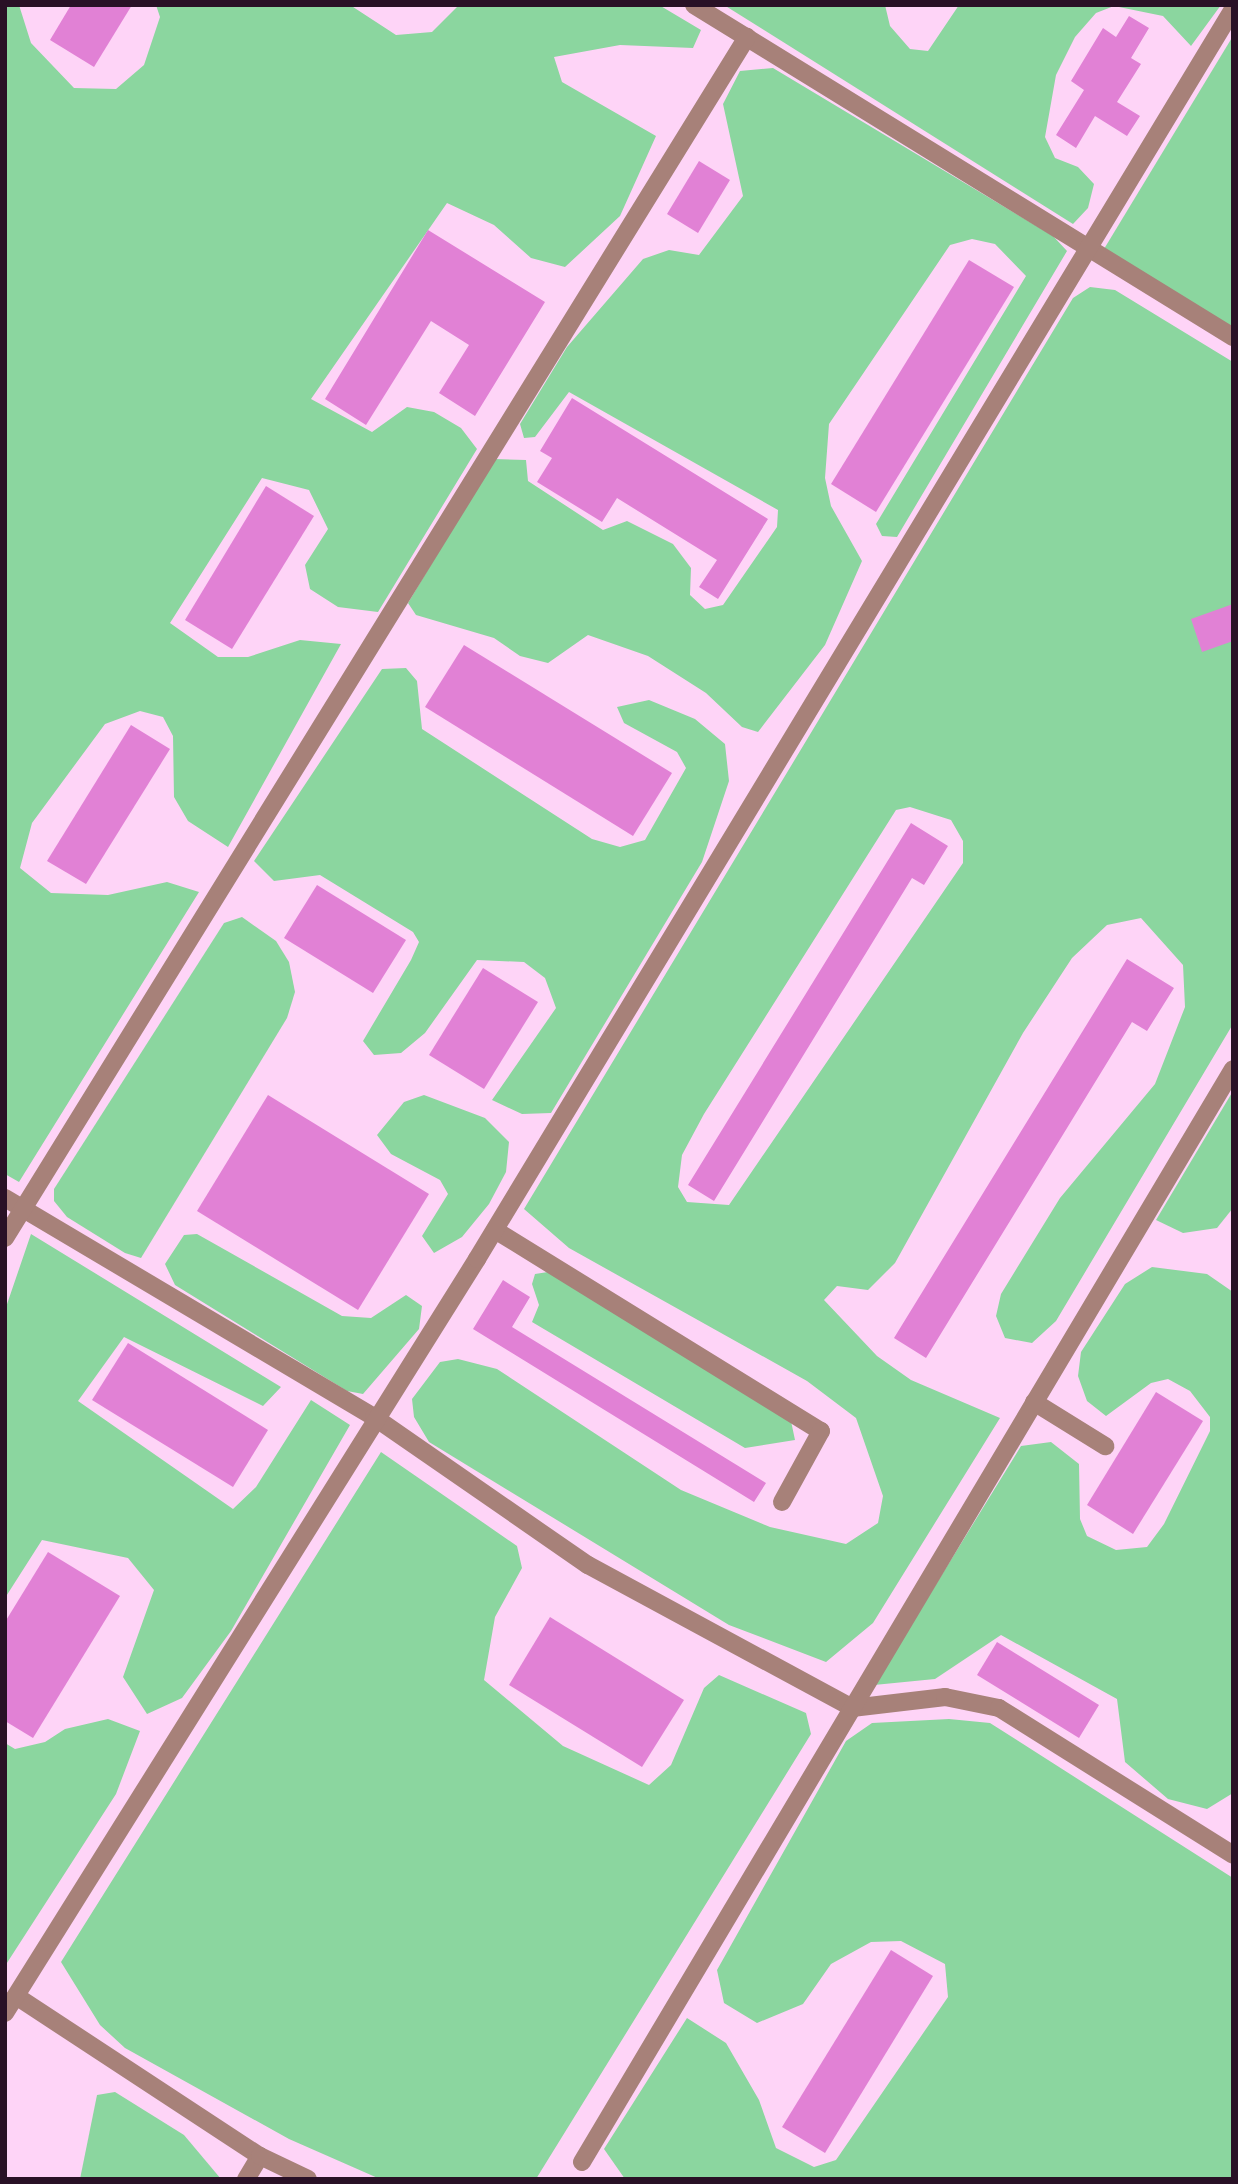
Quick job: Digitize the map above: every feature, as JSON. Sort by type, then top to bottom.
[{"type":"lane","points":[[694,5],[1233,337]]},
{"type":"lane","points":[[5,2013],[374,1418],[495,1230],[1233,9]]},
{"type":"lane","points":[[5,1238],[21,1208],[747,37]]},
{"type":"lane","points":[[582,2162],[1233,1069]]},
{"type":"lane","points":[[5,1198],[374,1418],[587,1565],[852,1708],[945,1697],[999,1708],[1233,1855]]},
{"type":"lane","points":[[495,1230],[821,1431],[782,1502]]},
{"type":"lane","points":[[1034,1402],[1105,1447]]},
{"type":"lane","points":[[16,1996],[260,2156],[308,2179]]},
{"type":"lane","points":[[246,2179],[260,2156]]},
{"type":"green space","points":[[5,5],[19,5],[31,43],[74,88],[116,89],[144,65],[160,17],[156,5],[350,5],[396,35],[432,32],[459,5],[659,5],[701,30],[693,48],[620,45],[554,57],[562,82],[656,136],[620,216],[565,267],[531,258],[494,225],[447,203],[311,399],[372,432],[407,407],[434,412],[461,428],[477,449],[378,612],[338,607],[310,589],[305,565],[328,529],[309,490],[262,478],[170,623],[218,657],[248,657],[300,640],[341,644],[228,847],[188,821],[174,797],[173,736],[163,717],[140,711],[105,724],[32,823],[20,868],[51,893],[108,895],[167,882],[199,892],[19,1182],[5,1174]]},
{"type":"green space","points":[[724,5],[885,5],[890,26],[910,49],[928,51],[959,5],[1221,5],[1191,46],[1163,16],[1114,6],[1096,13],[1075,37],[1056,75],[1045,137],[1055,158],[1078,167],[1094,184],[1088,208],[1073,224]]},
{"type":"green space","points":[[1233,36],[1233,328],[1104,249]]},
{"type":"green space","points":[[773,68],[1053,236],[1067,251],[897,537],[882,536],[876,524],[1026,276],[995,244],[972,239],[950,245],[829,424],[825,478],[831,506],[862,561],[825,645],[758,732],[742,727],[706,693],[648,656],[588,635],[548,663],[520,656],[494,638],[416,615],[408,603],[494,459],[526,460],[528,481],[603,530],[627,521],[673,544],[691,568],[690,595],[705,609],[723,605],[777,527],[778,510],[569,392],[535,437],[524,438],[520,424],[567,347],[643,259],[669,250],[699,255],[743,196],[723,104],[740,71]]},
{"type":"green space","points":[[1090,287],[1115,290],[1233,362],[1233,1024],[1056,1321],[1032,1343],[1005,1338],[996,1316],[1001,1294],[1060,1198],[1155,1084],[1185,1007],[1183,965],[1141,918],[1107,925],[1072,958],[1023,1033],[895,1263],[868,1290],[837,1286],[824,1300],[877,1356],[911,1380],[1000,1418],[873,1623],[826,1662],[729,1625],[429,1442],[414,1417],[412,1399],[440,1362],[458,1359],[497,1369],[681,1490],[770,1527],[846,1544],[878,1523],[883,1496],[856,1418],[807,1381],[569,1248],[524,1209],[1073,298]],"holes":[[[910,807],[951,820],[963,841],[963,863],[729,1205],[687,1202],[678,1187],[682,1155],[704,1114],[896,810]]]},
{"type":"green space","points":[[406,668],[417,681],[422,729],[592,839],[620,847],[645,840],[686,768],[677,752],[624,723],[617,707],[649,700],[695,719],[725,744],[729,781],[702,862],[551,1113],[522,1114],[492,1100],[556,1008],[545,978],[524,962],[477,960],[425,1033],[401,1053],[374,1055],[363,1041],[411,960],[419,942],[413,932],[320,875],[274,881],[254,861],[382,669]]},
{"type":"green space","points":[[242,917],[276,941],[289,962],[295,992],[287,1018],[141,1258],[125,1253],[67,1217],[54,1201],[54,1189],[224,923]]},
{"type":"green space","points":[[1233,1091],[1233,1208],[1217,1228],[1183,1233],[1156,1220]]},
{"type":"green space","points":[[424,1095],[485,1118],[509,1142],[506,1172],[489,1204],[462,1237],[434,1253],[422,1236],[448,1194],[440,1180],[391,1154],[377,1135],[404,1102]]},
{"type":"green space","points":[[31,1234],[281,1387],[263,1406],[124,1337],[78,1401],[233,1509],[256,1487],[311,1400],[350,1425],[231,1631],[182,1698],[147,1714],[123,1677],[154,1590],[128,1558],[42,1540],[5,1598],[5,1310]]},
{"type":"green space","points":[[197,1234],[342,1316],[371,1318],[406,1295],[422,1306],[419,1329],[363,1394],[347,1391],[175,1285],[165,1264],[184,1235]]},
{"type":"green space","points":[[1152,1267],[1207,1274],[1233,1292],[1233,1793],[1207,1809],[1168,1799],[1125,1762],[1117,1699],[1001,1635],[935,1679],[874,1685],[1021,1446],[1051,1442],[1079,1464],[1080,1519],[1087,1536],[1116,1550],[1147,1547],[1164,1524],[1210,1431],[1210,1417],[1190,1391],[1168,1379],[1151,1383],[1106,1416],[1087,1401],[1078,1376],[1081,1352],[1125,1284]]},
{"type":"green space","points":[[548,1272],[791,1421],[795,1440],[745,1448],[532,1322],[539,1305],[532,1284],[535,1274]]},
{"type":"green space","points":[[381,1452],[517,1546],[522,1568],[495,1617],[484,1680],[563,1746],[649,1785],[671,1765],[704,1688],[719,1675],[806,1713],[811,1734],[536,2179],[380,2179],[289,2139],[125,2048],[100,2025],[61,1962]]},
{"type":"green space","points":[[108,1719],[140,1731],[116,1794],[5,1966],[5,1743],[15,1749],[45,1742],[65,1729]]},
{"type":"green space","points":[[949,1719],[990,1723],[1233,1878],[1233,2179],[625,2179],[604,2149],[687,2018],[726,2043],[759,2100],[776,2148],[814,2167],[836,2160],[948,1997],[945,1964],[901,1941],[871,1942],[831,1964],[803,2004],[757,2023],[724,2003],[717,1970],[846,1741],[872,1723]]},
{"type":"green space","points":[[115,2092],[184,2135],[221,2179],[80,2179],[97,2095]]},
{"type":"building","points":[[71,5],[132,5],[94,67],[50,40]]},
{"type":"building","points":[[1129,16],[1149,28],[1131,58],[1141,64],[1117,102],[1140,116],[1127,136],[1095,116],[1076,148],[1056,135],[1084,90],[1071,81],[1103,28],[1116,37]]},
{"type":"building","points":[[699,161],[730,180],[698,233],[667,214]]},
{"type":"building","points":[[428,230],[545,302],[475,416],[439,393],[469,345],[431,321],[366,425],[325,399]]},
{"type":"building","points":[[969,260],[1014,287],[876,512],[831,484]]},
{"type":"building","points":[[572,398],[768,519],[718,599],[699,587],[717,560],[617,498],[602,522],[537,482],[552,458],[540,451]]},
{"type":"building","points":[[266,486],[314,516],[232,649],[185,620]]},
{"type":"building","points":[[1233,604],[1233,641],[1202,652],[1191,619]]},
{"type":"building","points":[[464,645],[672,773],[633,836],[425,707]]},
{"type":"building","points":[[131,725],[170,749],[86,884],[47,861]]},
{"type":"building","points":[[911,823],[948,846],[924,885],[912,878],[714,1201],[688,1185]]},
{"type":"building","points":[[317,885],[406,940],[373,993],[284,938]]},
{"type":"building","points":[[1127,959],[1174,988],[1147,1031],[1132,1022],[926,1358],[894,1338]]},
{"type":"building","points":[[483,968],[538,1002],[484,1089],[429,1055]]},
{"type":"building","points":[[268,1095],[429,1194],[358,1310],[197,1211]]},
{"type":"building","points":[[503,1280],[530,1297],[512,1327],[766,1483],[754,1502],[473,1329]]},
{"type":"building","points":[[128,1343],[268,1430],[233,1487],[92,1400]]},
{"type":"building","points":[[1156,1392],[1203,1421],[1133,1534],[1087,1505]]},
{"type":"building","points":[[48,1552],[120,1596],[33,1738],[5,1721],[5,1622]]},
{"type":"building","points":[[550,1617],[684,1700],[642,1767],[509,1685]]},
{"type":"building","points":[[997,1642],[1099,1705],[1079,1738],[977,1675]]},
{"type":"building","points":[[891,1950],[933,1976],[825,2153],[782,2127]]}]
